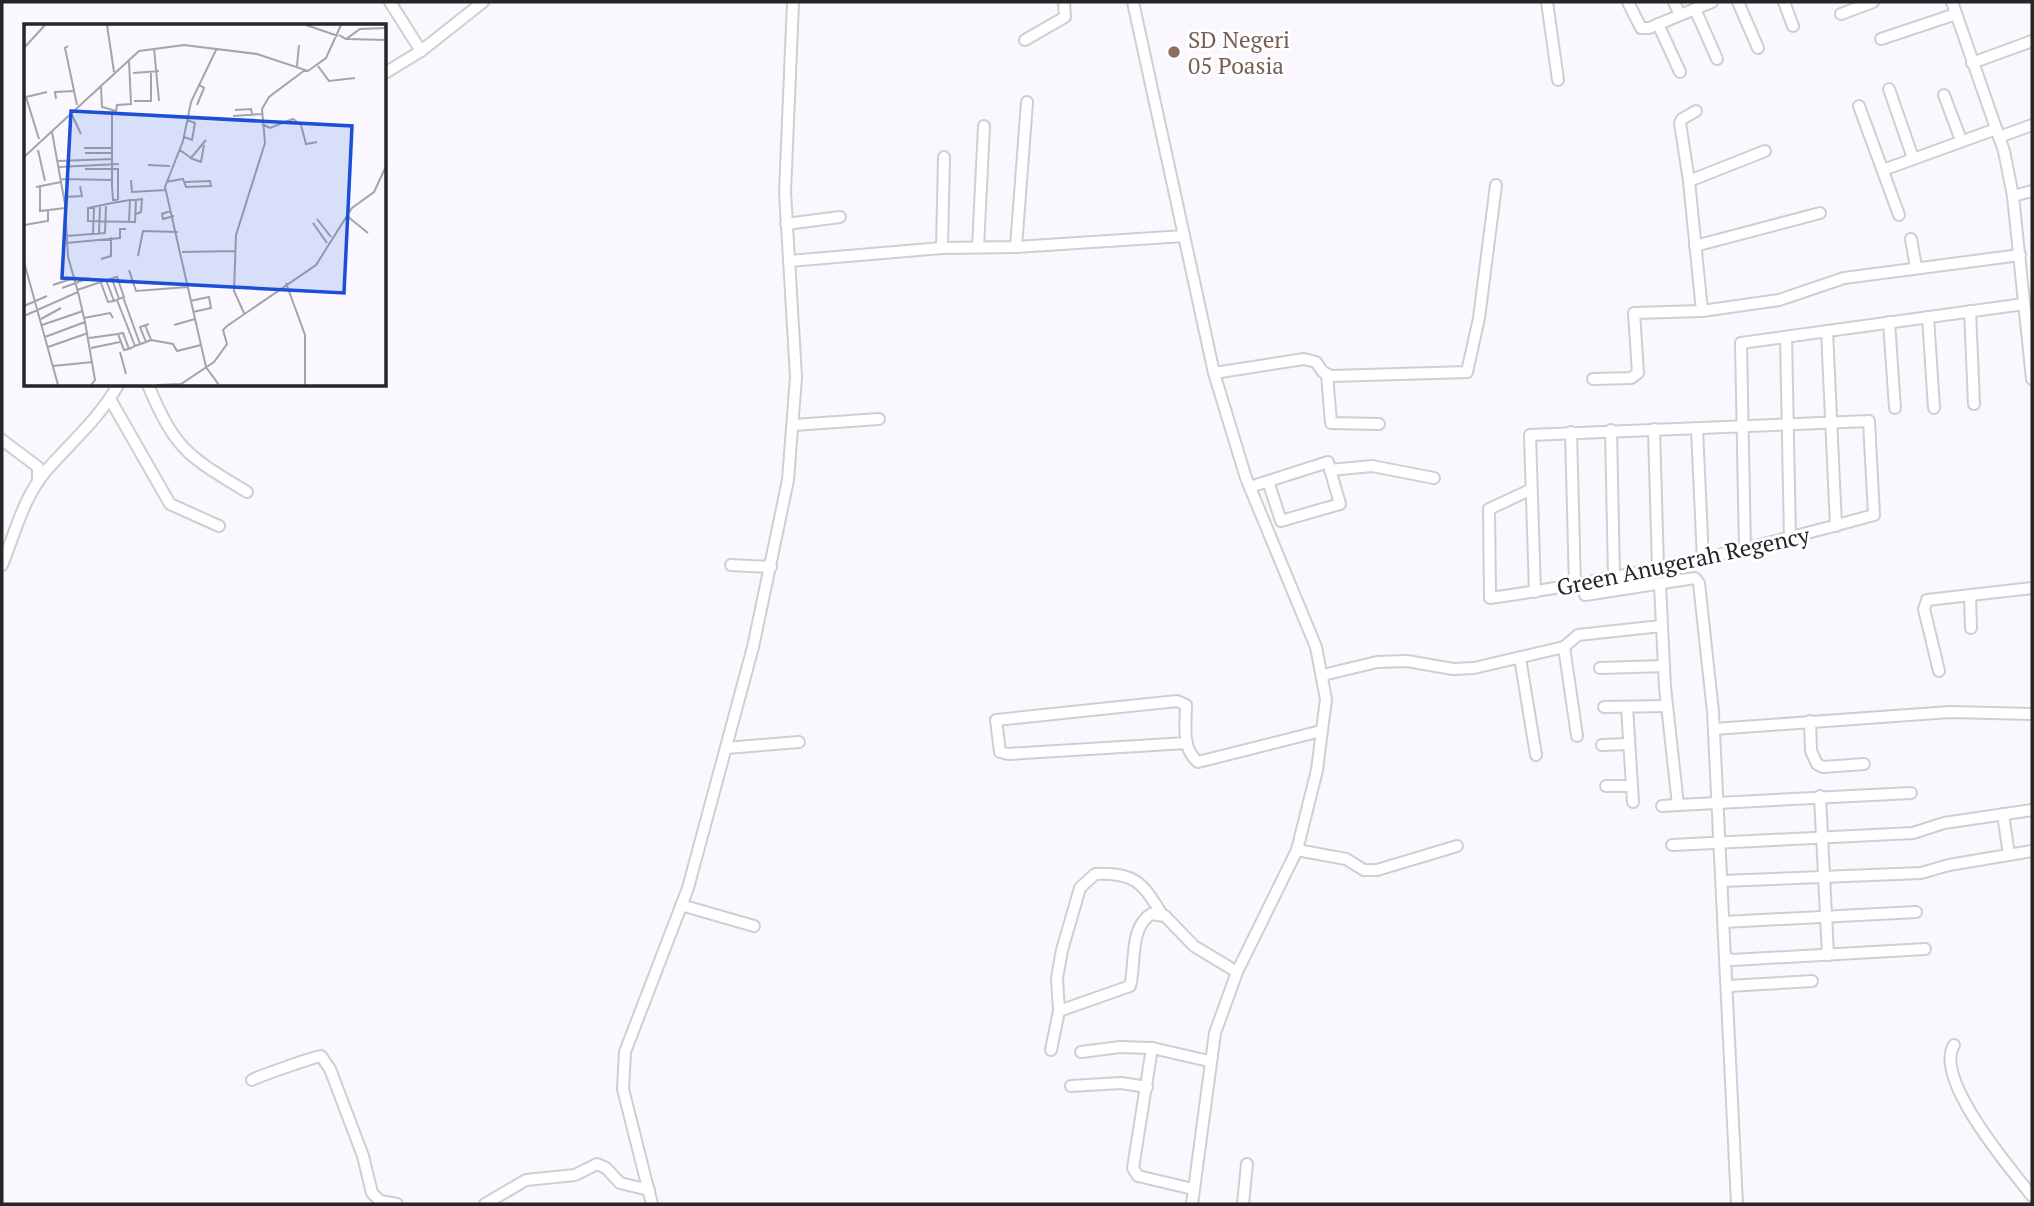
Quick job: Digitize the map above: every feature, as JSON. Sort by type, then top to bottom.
[{"type":"street","points":[[390,2],[421,51]]},
{"type":"street","points":[[387,72],[421,51],[483,2]]},
{"type":"street","points":[[652,1204],[623,1089],[623,1069],[629,1040],[681,905],[726,748],[771,567],[788,480],[796,377],[786,224],[793,2]]},
{"type":"street","points":[[1025,40],[1065,17],[1064,2]]},
{"type":"street","points":[[1133,2],[1214,373],[1250,487],[1316,647],[1323,675],[1325,699],[1317,770],[1297,850],[1237,972],[1219,1020],[1209,1061],[1193,1189],[1194,1203]]},
{"type":"street","points":[[1547,2],[1558,80]]},
{"type":"street","points":[[1628,2],[1641,28],[1712,2]]},
{"type":"street","points":[[1674,2],[1679,15]]},
{"type":"street","points":[[1738,2],[1758,48]]},
{"type":"street","points":[[1784,2],[1793,26]]},
{"type":"street","points":[[1841,14],[1874,2]]},
{"type":"street","points":[[1881,39],[1955,5],[1997,133],[2012,196],[2032,377]]},
{"type":"street","points":[[1695,9],[1717,59]]},
{"type":"street","points":[[1658,24],[1680,72]]},
{"type":"street","points":[[1972,63],[2032,41]]},
{"type":"street","points":[[1889,89],[1913,158]]},
{"type":"street","points":[[1944,95],[1961,140]]},
{"type":"street","points":[[1016,247],[1027,103]]},
{"type":"street","points":[[1859,106],[1899,215]]},
{"type":"street","points":[[1696,111],[1680,123],[1689,181],[1702,311]]},
{"type":"street","points":[[1883,170],[1961,140],[2032,125]]},
{"type":"street","points":[[978,247],[984,126]]},
{"type":"street","points":[[1689,181],[1765,152]]},
{"type":"street","points":[[942,248],[944,157]]},
{"type":"street","points":[[1327,374],[1405,376],[1467,372],[1479,318],[1496,186]]},
{"type":"street","points":[[2012,196],[2032,191]]},
{"type":"street","points":[[1695,246],[1820,213]]},
{"type":"street","points":[[786,224],[841,218]]},
{"type":"street","points":[[789,261],[942,248],[1016,247],[1184,236]]},
{"type":"street","points":[[1911,239],[1916,267]]},
{"type":"street","points":[[1593,379],[1631,378],[1637,373],[1634,313],[1702,311],[1779,300],[1844,278],[2020,255]]},
{"type":"street","points":[[1745,550],[1745,428],[1741,343],[2024,304]]},
{"type":"street","points":[[1970,311],[1974,404]]},
{"type":"street","points":[[1928,317],[1934,408]]},
{"type":"street","points":[[1889,323],[1895,408]]},
{"type":"street","points":[[1827,331],[1836,526]]},
{"type":"street","points":[[1786,337],[1790,540]]},
{"type":"street","points":[[1214,373],[1304,359],[1316,362],[1327,374],[1331,423],[1379,424]]},
{"type":"street","points":[[2,565],[4,551],[38,482],[110,399],[117,387]]},
{"type":"street","points":[[149,387],[167,428],[193,460],[247,492]]},
{"type":"street","points":[[110,399],[170,504],[219,526]]},
{"type":"street","points":[[794,425],[879,419]]},
{"type":"street","name":"Green Anugerah Regency","points":[[1530,490],[1489,509],[1490,598],[1575,586],[1703,560],[1790,540],[1874,515],[1870,421],[1831,424]]},
{"type":"street","points":[[1535,592],[1530,435],[1831,424]]},
{"type":"street","points":[[1654,429],[1658,569]]},
{"type":"street","points":[[1697,429],[1703,560]]},
{"type":"street","points":[[1611,430],[1614,578]]},
{"type":"street","points":[[1572,432],[1575,586]]},
{"type":"street","points":[[2,440],[38,467],[38,482]]},
{"type":"street","points":[[1250,487],[1268,481],[1328,462],[1340,504],[1281,521],[1268,481]]},
{"type":"street","points":[[1329,470],[1372,466],[1434,478]]},
{"type":"street","points":[[731,565],[771,567]]},
{"type":"street","points":[[1585,595],[1695,578],[1699,583],[1714,729],[1737,1204]]},
{"type":"street","points":[[1660,584],[1667,706],[1678,805]]},
{"type":"street","points":[[1939,671],[1924,610],[1925,602],[1930,598],[2032,588]]},
{"type":"street","points":[[1970,596],[1971,628]]},
{"type":"street","points":[[1323,675],[1377,662],[1407,661],[1453,669],[1474,668],[1564,647],[1578,635],[1661,626]]},
{"type":"street","points":[[1564,647],[1577,736]]},
{"type":"street","points":[[1520,658],[1536,755]]},
{"type":"street","points":[[1600,668],[1664,666]]},
{"type":"street","points":[[1186,743],[1007,754],[1000,752],[996,720],[1177,701],[1186,705],[1186,743],[1191,756],[1198,762],[1321,731]]},
{"type":"street","points":[[1604,707],[1667,706]]},
{"type":"street","points":[[1627,707],[1633,802]]},
{"type":"street","points":[[1714,729],[1950,712],[2032,714]]},
{"type":"street","points":[[1810,721],[1811,751],[1817,764],[1824,767],[1864,764]]},
{"type":"street","points":[[726,748],[799,742]]},
{"type":"street","points":[[1602,745],[1629,744]]},
{"type":"street","points":[[1606,786],[1632,786]]},
{"type":"street","points":[[1662,806],[1911,793]]},
{"type":"street","points":[[1820,796],[1828,955]]},
{"type":"street","points":[[1672,845],[1923,832],[1944,823],[2032,810]]},
{"type":"street","points":[[2003,814],[2009,855]]},
{"type":"street","points":[[1297,850],[1346,859],[1364,870],[1377,870],[1457,846]]},
{"type":"street","points":[[1722,881],[1921,873],[1949,865],[2032,852]]},
{"type":"street","points":[[1051,1050],[1059,1010],[1057,978],[1080,888],[1095,874],[1125,875],[1147,888],[1161,914],[1194,946],[1237,972]]},
{"type":"street","points":[[681,905],[754,926]]},
{"type":"street","points":[[1724,922],[1916,912]]},
{"type":"street","points":[[1059,1010],[1130,986],[1136,940],[1143,921],[1151,914],[1161,914]]},
{"type":"street","points":[[1727,958],[1733,960],[1925,949]]},
{"type":"street","points":[[1728,986],[1812,981]]},
{"type":"street","points":[[1954,1045],[1950,1057],[1952,1072],[1969,1109],[2032,1196]]},
{"type":"street","points":[[1081,1052],[1120,1047],[1152,1048],[1209,1061]]},
{"type":"street","points":[[1152,1048],[1133,1172],[1147,1179],[1193,1189]]},
{"type":"street","points":[[252,1080],[286,1069],[312,1056],[321,1056],[334,1078],[363,1156],[372,1193],[380,1201],[397,1204]]},
{"type":"street","points":[[1071,1086],[1121,1083],[1147,1087]]},
{"type":"street","points":[[485,1204],[526,1180],[575,1175],[597,1164],[606,1168],[620,1183],[649,1190]]},
{"type":"street","points":[[1243,1204],[1247,1164]]},
{"type":"place","name":"SD Negeri 05 Poasia","points":[[1174,52]]}]
